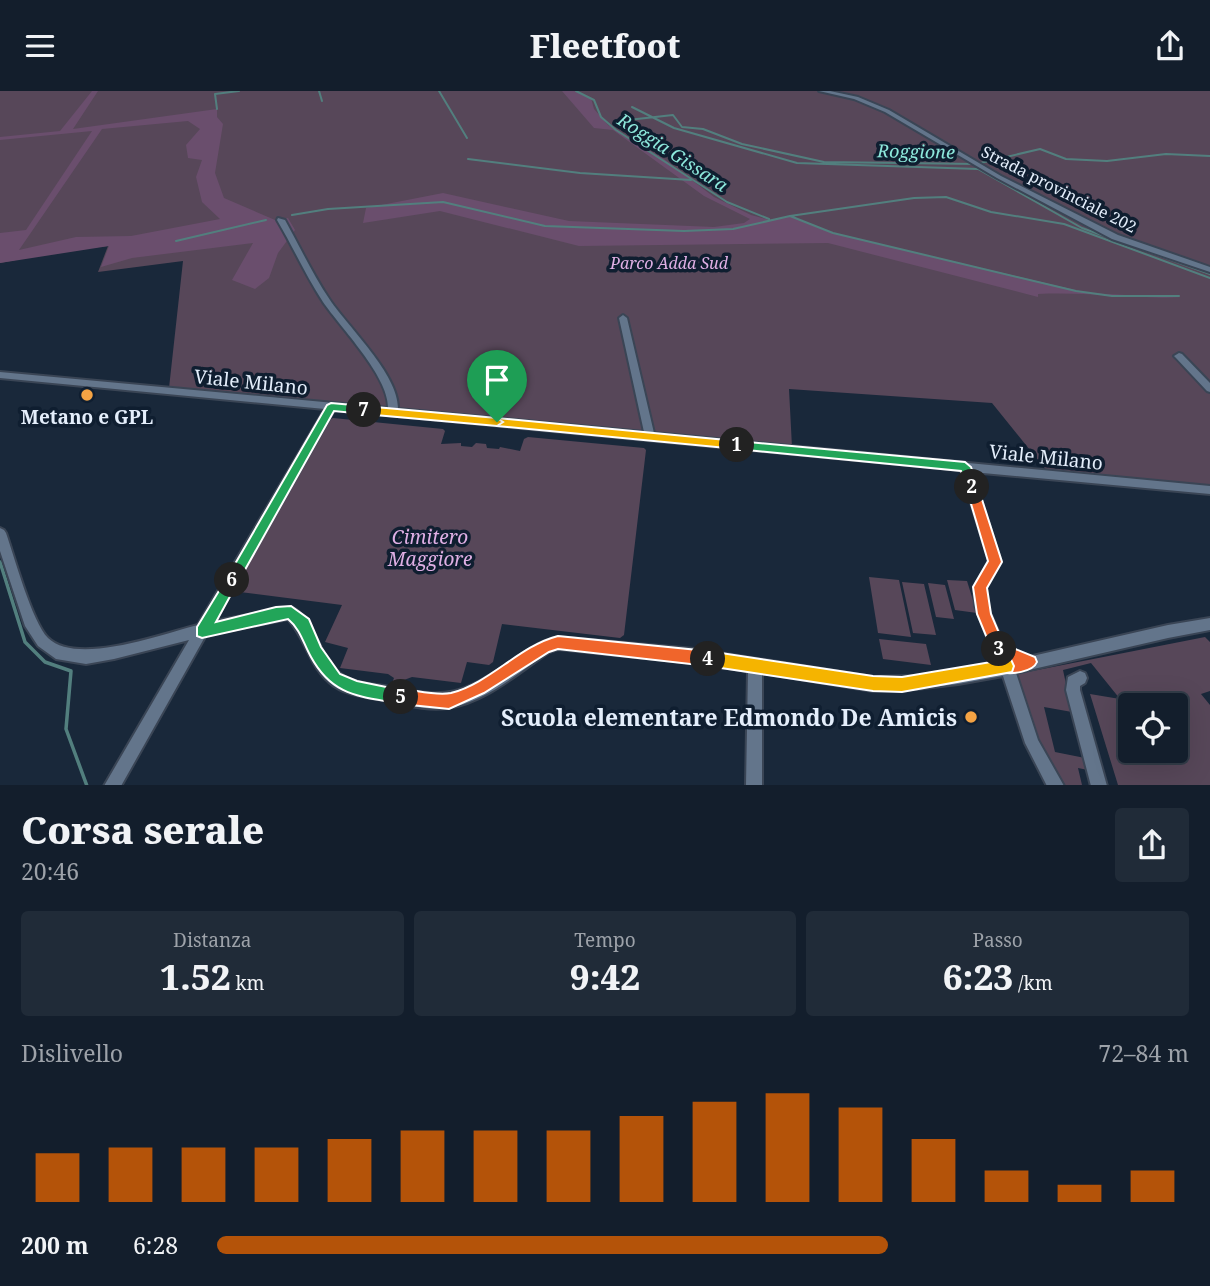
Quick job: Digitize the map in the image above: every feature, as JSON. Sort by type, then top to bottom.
[{"type":"street","name":"Strada provinciale 202","points":[[822,91],[870,103],[1106,233],[1210,270]]},
{"type":"street","points":[[281,220],[328,302],[356,335],[377,370],[395,403],[393,413]]},
{"type":"street","points":[[623,318],[650,437]]},
{"type":"street","points":[[1179,356],[1210,389]]},
{"type":"street","name":"Viale Milano","points":[[0,375],[1210,490]]},
{"type":"street","points":[[113,785],[331,407]]},
{"type":"street","points":[[965,467],[994,558],[994,566],[982,582],[979,593],[1032,743],[1055,785]]},
{"type":"street","points":[[0,533],[32,626],[43,642],[61,654],[74,657],[100,656],[249,619],[291,613],[303,624],[316,652],[335,679],[357,688],[417,700],[449,701],[479,688],[546,646],[558,643],[755,666],[873,684],[902,684],[1030,662],[1210,624]]},
{"type":"street","points":[[994,638],[1007,653],[1030,662]]},
{"type":"street","points":[[754,785],[755,666]]},
{"type":"street","points":[[1080,678],[1073,682],[1073,690],[1099,785]]},
{"type":"green space","name":"Parco Adda Sud","points":[[0,91],[1210,91],[1210,487],[1047,471],[992,403],[789,389],[792,447],[169,388],[183,261],[98,272],[108,246],[0,263]]},
{"type":"green space","name":"Cimitero Maggiore","points":[[333,418],[443,429],[445,431],[441,444],[461,443],[461,446],[472,447],[476,443],[486,444],[487,448],[500,447],[520,451],[524,439],[528,437],[644,448],[646,450],[624,635],[620,638],[502,624],[493,662],[489,665],[467,662],[461,683],[412,677],[404,680],[402,685],[392,683],[394,678],[388,674],[340,668],[348,648],[325,642],[342,605],[232,591],[231,588],[329,420]]},
{"type":"green space","points":[[869,577],[899,580],[911,637],[878,633]]},
{"type":"green space","points":[[947,580],[967,581],[977,613],[955,610]]},
{"type":"green space","points":[[902,582],[924,584],[936,635],[913,633]]},
{"type":"green space","points":[[928,583],[945,585],[954,619],[936,617]]},
{"type":"green space","points":[[1205,637],[1210,642],[1210,691],[1201,694],[1210,705],[1210,785],[1118,785],[1090,694],[1118,699],[1118,763],[1188,763],[1188,693],[1118,693],[1118,697],[1091,663],[1063,670],[1072,712],[1044,707],[1055,752],[1085,758],[1088,770],[1078,768],[1082,785],[1065,785],[1040,743],[1017,674]]},
{"type":"green space","points":[[879,639],[926,644],[931,665],[883,659]]},
{"type":"shaded area","points":[[92,91],[98,91],[73,129],[217,109],[217,117],[223,124],[215,173],[224,198],[275,220],[288,218],[295,230],[278,253],[269,278],[255,289],[232,280],[253,243],[132,258],[101,267],[109,246],[0,263],[0,233],[26,230],[92,131],[0,140],[0,137],[60,131]],"holes":[[[188,121],[200,129],[186,145],[188,158],[202,160],[196,177],[202,202],[220,219],[131,236],[76,237],[19,250],[102,129]]]},
{"type":"shaded area","points":[[562,91],[576,91],[591,98],[594,109],[608,125],[664,159],[714,197],[751,215],[770,220],[790,216],[833,233],[1088,293],[1182,298],[1056,294],[1038,294],[1038,297],[828,243],[579,246],[440,211],[363,223],[366,208],[443,193],[569,221],[714,227],[744,223],[750,219],[704,196],[613,130],[594,128]]},
{"type":"waterway","points":[[217,109],[215,94],[239,91]]},
{"type":"waterway","points":[[319,91],[322,101]]},
{"type":"waterway","points":[[439,91],[467,138]]},
{"type":"waterway","name":"Roggia Gissara","points":[[576,91],[594,100],[601,117],[616,130],[727,202],[769,219]]},
{"type":"waterway","points":[[632,107],[653,117]]},
{"type":"waterway","name":"Roggione","points":[[653,117],[673,115],[682,127],[703,129],[742,144],[824,162],[976,164],[1040,149],[1066,159],[1107,161],[1166,154],[1210,156]]},
{"type":"waterway","name":"Roggione","points":[[628,120],[653,117]]},
{"type":"waterway","points":[[653,117],[674,128],[797,163],[978,169],[1082,228],[1210,274]]},
{"type":"waterway","points":[[468,159],[580,173],[691,180]]},
{"type":"waterway","points":[[790,216],[914,198],[946,197],[991,212],[1064,224],[1210,278]]},
{"type":"waterway","points":[[292,215],[328,209],[443,202],[545,226],[684,231],[733,229],[790,216]]},
{"type":"waterway","points":[[790,216],[833,233],[1076,291],[1112,296],[1179,296]]},
{"type":"waterway","points":[[176,241],[266,220]]},
{"type":"waterway","points":[[0,562],[25,642],[45,662],[71,671],[66,729],[87,785]]},
{"type":"place","name":"Metano e GPL","points":[[87,395]]},
{"type":"place","name":"Scuola elementare Edmondo De Amicis","points":[[971,717]]},
{"type":"route","points":[[497,422],[331,407],[202,632],[276,613],[291,613],[303,624],[327,671],[335,679],[357,688],[417,700],[449,701],[479,688],[546,646],[558,643],[694,656],[873,684],[926,682],[1007,666],[994,638],[999,645],[1007,653],[1019,660],[1030,662],[1007,666],[990,628],[984,614],[980,587],[995,562],[965,467],[497,422]]}]
